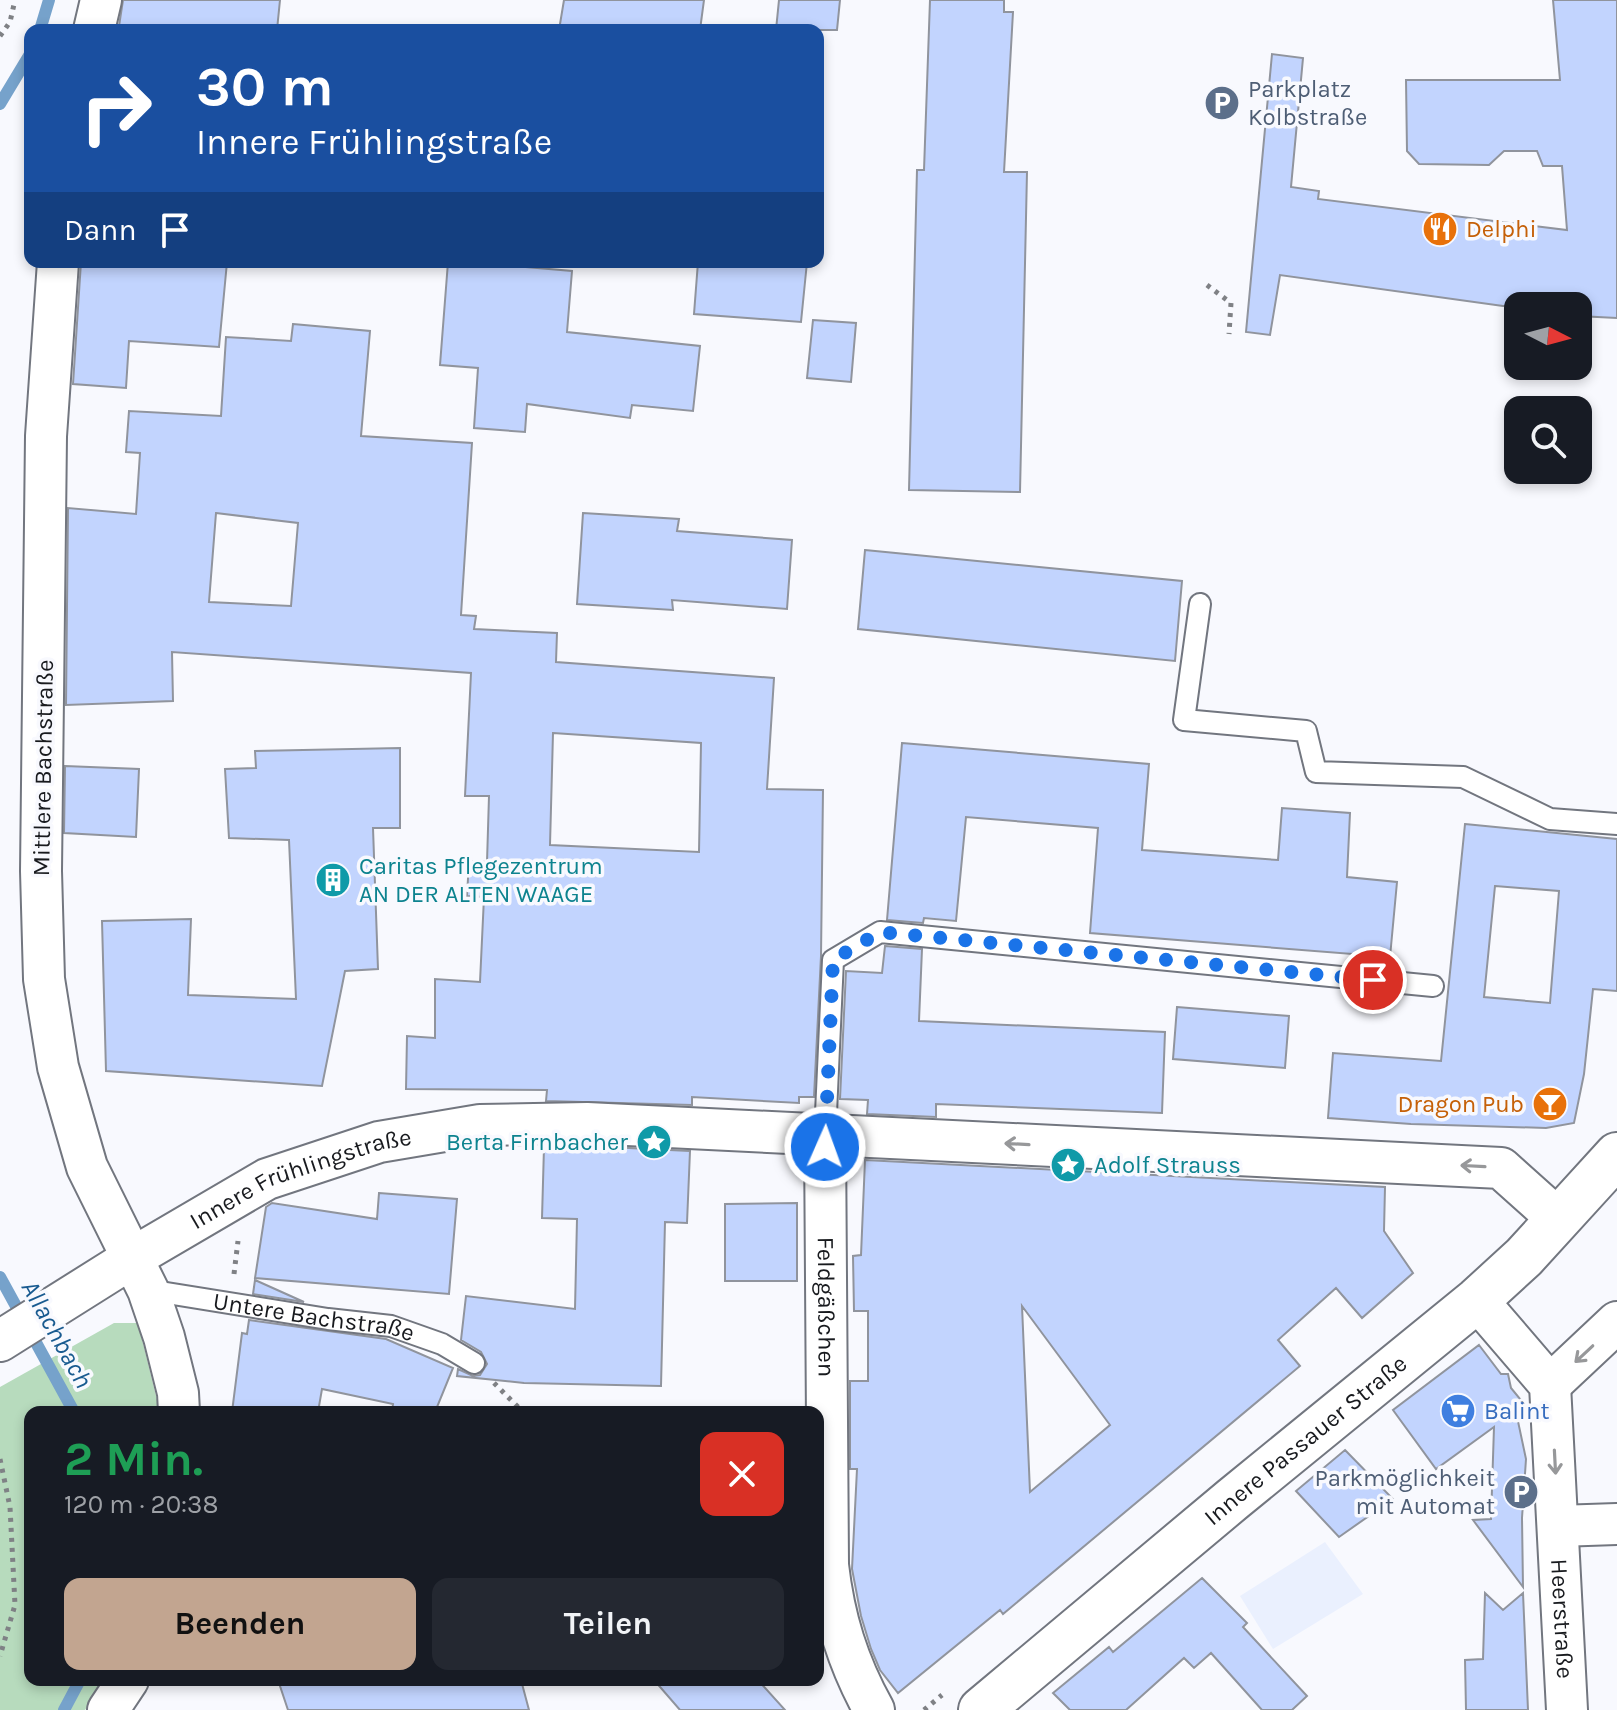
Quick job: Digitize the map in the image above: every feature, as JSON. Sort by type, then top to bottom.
[{"type":"main road","name":"Innere Passauer Straße","points":[[981,1710],[1477,1300],[1524,1257],[1617,1155]]},
{"type":"street","points":[[95,24],[101,0]]},
{"type":"street","name":"Mittlere Bachstraße","points":[[58,268],[46,436],[41,871],[44,979],[58,1067],[87,1167],[140,1274]]},
{"type":"street","name":"Innere Frühlingstraße","points":[[0,1341],[50,1311],[140,1274],[267,1179],[379,1142],[480,1125],[587,1123],[1501,1168],[1559,1220]]},
{"type":"street","name":"Feldgäßchen","points":[[825,1135],[828,1565],[833,1608],[842,1642],[856,1679],[874,1710]]},
{"type":"street","points":[[140,1274],[164,1337],[178,1406]]},
{"type":"street","points":[[1477,1300],[1550,1385],[1617,1322]]},
{"type":"street","name":"Heerstraße","points":[[1550,1385],[1567,1710]]},
{"type":"street","name":"Heerstraße","points":[[1558,1526],[1617,1524]]},
{"type":"lane","points":[[1200,604],[1184,720],[1306,731],[1316,772],[1463,777],[1550,819],[1617,824]]},
{"type":"lane","points":[[825,1135],[833,960],[880,932],[1433,986]]},
{"type":"lane","name":"Untere Bachstraße","points":[[140,1274],[231,1303],[391,1326],[442,1344],[474,1363]]},
{"type":"path","points":[[0,36],[10,22],[15,0]]},
{"type":"path","points":[[1207,285],[1231,303],[1229,334]]},
{"type":"path","points":[[231,1303],[239,1235]]},
{"type":"path","points":[[474,1363],[517,1406]]},
{"type":"path","points":[[0,1459],[10,1507],[15,1605],[0,1656]]},
{"type":"shaded area","points":[[1325,1542],[1363,1594],[1273,1649],[1240,1596]]},
{"type":"green space","points":[[114,1323],[138,1323],[159,1406],[24,1406],[24,1686],[101,1686],[85,1710],[0,1710],[0,1387]]},
{"type":"building","points":[[123,0],[280,0],[278,24],[119,24]]},
{"type":"building","points":[[564,0],[704,0],[701,24],[560,24]]},
{"type":"building","points":[[779,0],[840,0],[837,30],[824,30],[824,24],[777,24]]},
{"type":"building","points":[[930,0],[1004,0],[1004,12],[1013,12],[1004,172],[1027,172],[1020,492],[909,490],[917,170],[924,170]]},
{"type":"building","points":[[1553,0],[1617,0],[1617,318],[1592,317],[1592,292],[1504,292],[1503,306],[1280,275],[1270,335],[1246,332],[1272,54],[1303,58],[1291,187],[1319,191],[1318,199],[1567,230],[1562,166],[1543,166],[1537,151],[1504,151],[1489,165],[1419,164],[1407,151],[1406,80],[1560,80]]},
{"type":"building","points":[[81,268],[226,268],[219,347],[129,341],[126,388],[73,384]]},
{"type":"building","points":[[448,268],[572,271],[567,332],[700,346],[693,411],[632,405],[630,418],[527,404],[525,432],[474,428],[478,368],[440,365]]},
{"type":"building","points":[[698,268],[806,268],[801,322],[694,314]]},
{"type":"building","points":[[813,320],[856,323],[851,382],[807,378]]},
{"type":"building","points":[[293,324],[370,331],[361,436],[472,443],[461,615],[476,616],[474,629],[557,633],[556,662],[774,678],[767,789],[823,790],[821,956],[814,1097],[799,1097],[799,1103],[692,1097],[692,1105],[546,1101],[547,1090],[406,1089],[407,1036],[435,1038],[435,979],[480,982],[484,897],[467,896],[469,861],[487,862],[489,796],[465,796],[471,673],[172,652],[173,701],[66,705],[68,508],[136,514],[140,453],[126,452],[129,411],[221,416],[226,337],[291,341]],"holes":[[[216,513],[298,523],[291,606],[209,602]],[[553,733],[701,743],[699,852],[550,845]]]},
{"type":"building","points":[[583,513],[679,519],[677,531],[792,540],[787,609],[672,600],[673,610],[577,604]]},
{"type":"building","points":[[865,550],[1182,581],[1175,661],[858,629]]},
{"type":"building","points":[[902,743],[1149,764],[1142,850],[1278,860],[1282,808],[1350,813],[1347,877],[1397,882],[1390,957],[1090,933],[1098,828],[966,817],[956,921],[924,918],[923,923],[887,920]]},
{"type":"building","name":"Caritas Pflegezentrum AN DER ALTEN WAAGE","points":[[400,748],[400,828],[373,828],[378,969],[345,971],[322,1086],[106,1071],[102,921],[191,919],[188,995],[296,999],[289,840],[229,838],[225,769],[256,768],[255,751]]},
{"type":"building","points":[[65,766],[139,769],[136,837],[64,833]]},
{"type":"building","points":[[1465,824],[1617,839],[1617,991],[1593,989],[1584,1074],[1574,1123],[1546,1128],[1328,1118],[1333,1053],[1441,1061]],"holes":[[[1495,886],[1559,891],[1550,1003],[1484,997]]]},
{"type":"building","points":[[885,946],[922,949],[919,1021],[1165,1032],[1162,1113],[936,1104],[936,1117],[867,1114],[868,1100],[840,1099],[846,971],[882,973]]},
{"type":"building","points":[[1177,1007],[1289,1016],[1285,1068],[1173,1059]]},
{"type":"building","points":[[544,1147],[690,1151],[687,1223],[665,1222],[661,1386],[524,1383],[457,1376],[458,1369],[473,1376],[480,1375],[487,1364],[481,1352],[461,1340],[466,1296],[575,1309],[577,1219],[542,1218]]},
{"type":"building","points":[[865,1160],[1385,1187],[1384,1231],[1413,1273],[1362,1318],[1336,1288],[1278,1340],[1300,1366],[1003,1614],[1000,1610],[898,1693],[880,1670],[871,1649],[852,1569],[857,1469],[850,1469],[850,1381],[868,1381],[868,1311],[854,1311],[853,1256],[861,1255]],"holes":[[[1022,1306],[1110,1425],[1030,1492]]]},
{"type":"building","points":[[379,1193],[457,1199],[449,1294],[255,1278],[266,1207],[272,1203],[377,1219]]},
{"type":"building","points":[[797,1203],[797,1281],[725,1281],[725,1204]]},
{"type":"building","points":[[255,1280],[304,1302],[253,1294]]},
{"type":"building","points":[[249,1320],[386,1339],[453,1368],[437,1406],[393,1406],[322,1389],[319,1406],[233,1406],[242,1333],[247,1334]]},
{"type":"building","points":[[1479,1345],[1501,1374],[1508,1374],[1511,1388],[1525,1405],[1516,1412],[1526,1459],[1522,1518],[1523,1587],[1473,1520],[1491,1519],[1494,1427],[1436,1469],[1393,1410]]},
{"type":"building","points":[[1345,1450],[1393,1499],[1339,1537],[1296,1491]]},
{"type":"building","points":[[1202,1578],[1247,1623],[1243,1627],[1307,1696],[1292,1710],[1262,1710],[1211,1653],[1194,1668],[1184,1658],[1126,1710],[1070,1710],[1053,1693],[1109,1647],[1113,1652]]},
{"type":"building","points":[[1485,1593],[1503,1610],[1523,1593],[1528,1710],[1466,1710],[1465,1660],[1483,1659]]},
{"type":"building","points":[[280,1686],[523,1686],[529,1710],[288,1710]]},
{"type":"building","points":[[659,1686],[763,1686],[785,1710],[680,1710]]},
{"type":"waterway","name":"Allachbach","points":[[42,24],[49,0]]},
{"type":"waterway","name":"Allachbach","points":[[0,104],[24,64]]},
{"type":"waterway","name":"Allachbach","points":[[0,1277],[71,1406]]},
{"type":"waterway","name":"Allachbach","points":[[64,1710],[77,1686]]},
{"type":"place","name":"Parkplatz Kolbstraße","points":[[1222,103]]},
{"type":"place","name":"Delphi","points":[[1440,229]]},
{"type":"place","name":"Caritas Pflegezentrum AN DER ALTEN WAAGE","points":[[333,880]]},
{"type":"place","name":"Dragon Pub","points":[[1550,1104]]},
{"type":"place","name":"Berta Firnbacher","points":[[654,1142]]},
{"type":"place","name":"Adolf Strauss","points":[[1068,1165]]},
{"type":"place","name":"Balint","points":[[1458,1411]]},
{"type":"place","name":"Parkmöglichkeit mit Automat","points":[[1521,1492]]},
{"type":"route","points":[[825,1147],[833,960],[880,932],[1373,980]]}]
